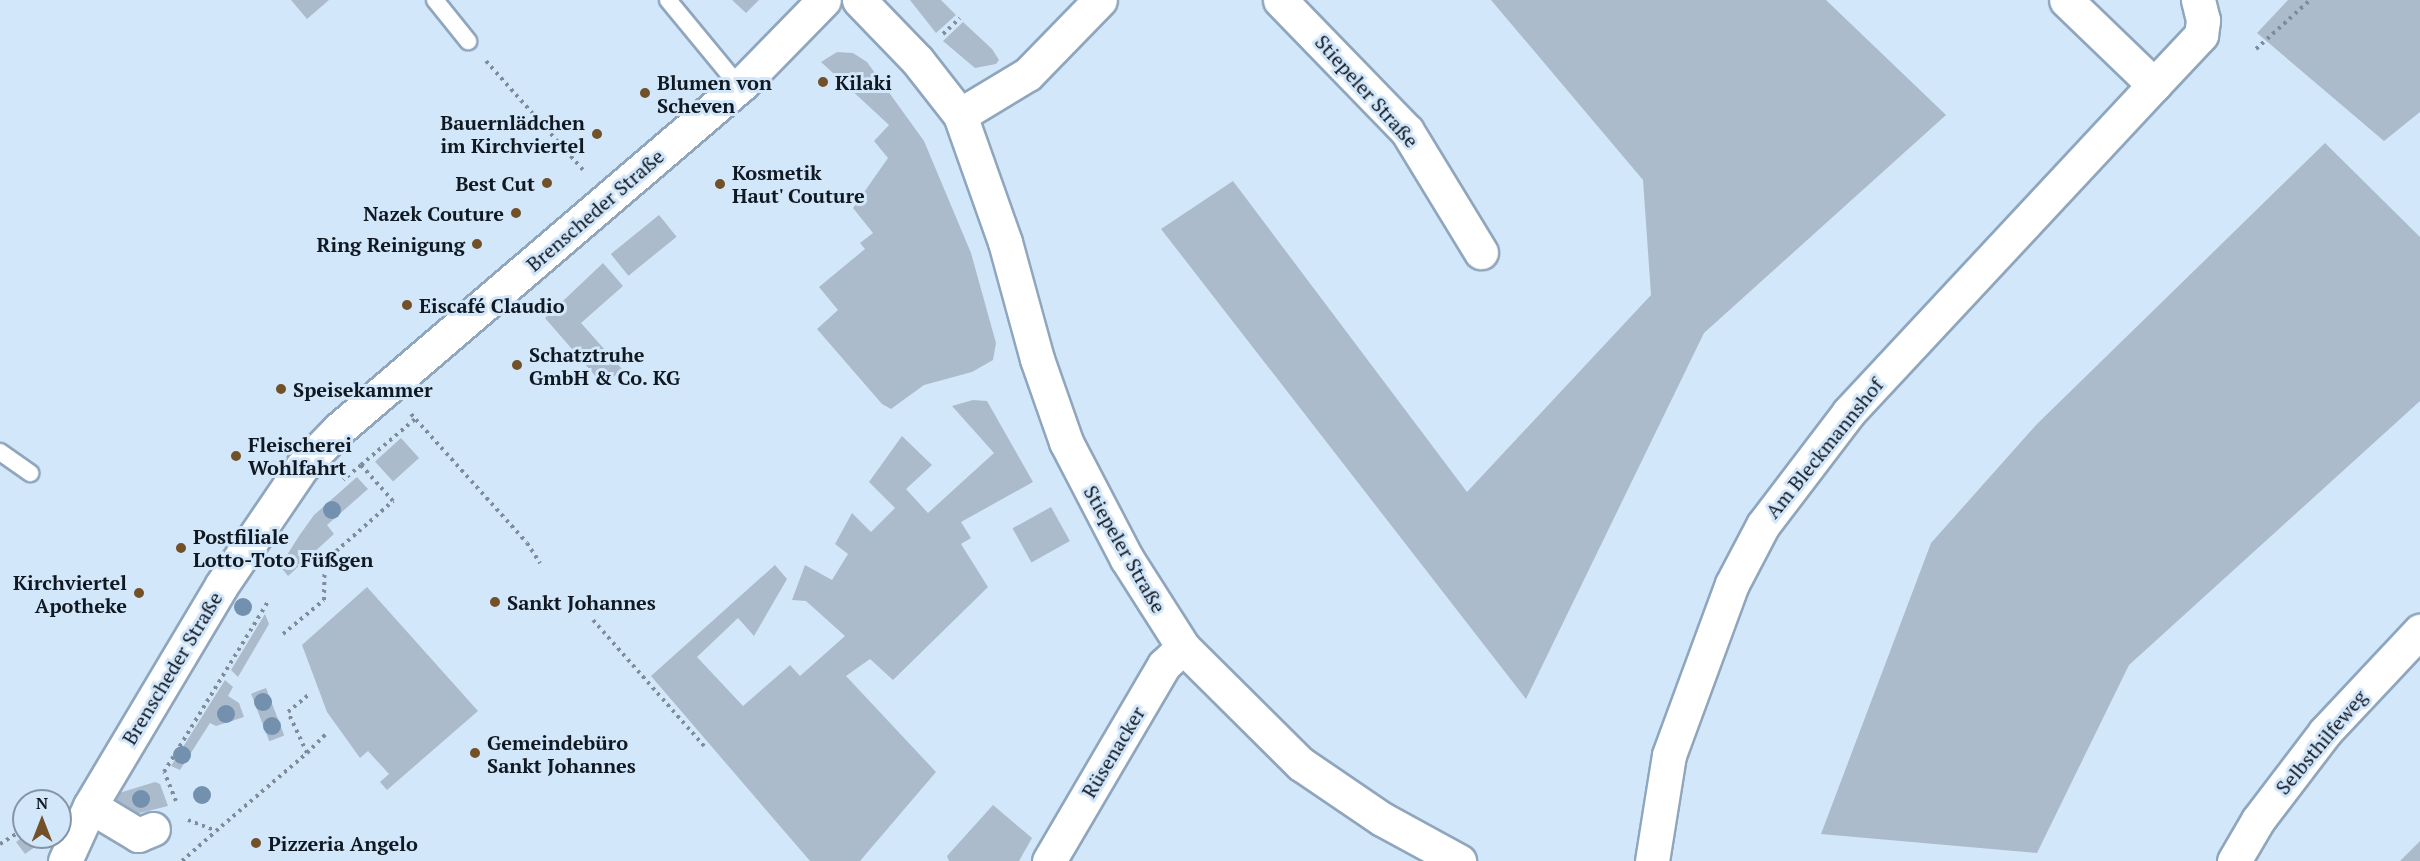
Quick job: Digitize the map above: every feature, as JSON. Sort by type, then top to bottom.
[{"type":"street","name":"Brenscheder Straße","points":[[65,861],[90,806],[221,586],[302,467],[339,429],[739,86],[824,0]]},
{"type":"street","name":"Stiepeler Straße","points":[[859,0],[917,60],[960,115],[1005,242],[1037,359],[1066,442],[1126,559],[1184,647],[1301,764],[1382,819],[1459,861]]},
{"type":"street","points":[[960,115],[1028,74],[1100,0]]},
{"type":"street","name":"Stiepeler Straße","points":[[1280,0],[1407,131],[1481,252]]},
{"type":"street","points":[[2066,0],[2154,85]]},
{"type":"street","name":"Am Bleckmannshof","points":[[1652,861],[1669,755],[1732,584],[1763,525],[1849,412],[2201,35],[2203,20],[2198,0]]},
{"type":"street","name":"Selbsthilfeweg","points":[[2234,861],[2258,820],[2325,732],[2420,631]]},
{"type":"street","name":"Rüsenacker","points":[[1049,861],[1164,665],[1184,647]]},
{"type":"street","points":[[105,815],[138,835],[168,823]]},
{"type":"lane","points":[[435,0],[468,41]]},
{"type":"lane","points":[[668,0],[739,86]]},
{"type":"lane","points":[[0,452],[30,473]]},
{"type":"path","points":[[2256,50],[2310,0]]},
{"type":"path","points":[[468,41],[588,176]]},
{"type":"path","points":[[361,465],[415,418],[527,543],[540,563]]},
{"type":"path","points":[[283,634],[324,600],[325,561],[393,501],[365,470]]},
{"type":"path","points":[[166,774],[269,600]]},
{"type":"path","points":[[593,620],[704,746]]},
{"type":"path","points":[[307,753],[288,712],[308,695]]},
{"type":"path","points":[[182,861],[327,733]]},
{"type":"path","points":[[168,823],[216,831]]},
{"type":"shaded area","points":[[291,0],[329,0],[307,19]]},
{"type":"shaded area","points":[[732,0],[759,0],[746,13]]},
{"type":"shaded area","points":[[910,0],[941,0],[956,15],[936,33]]},
{"type":"shaded area","points":[[1491,0],[1826,0],[1946,115],[1704,333],[1526,699],[1161,229],[1233,181],[1467,492],[1651,295],[1643,180]]},
{"type":"shaded area","points":[[2288,0],[2420,0],[2420,112],[2384,141],[2257,33]]},
{"type":"shaded area","points":[[963,22],[992,49],[999,60],[996,64],[975,68],[943,41]]},
{"type":"shaded area","points":[[837,52],[853,53],[867,62],[924,141],[971,253],[996,343],[993,360],[972,372],[924,385],[891,409],[882,404],[817,329],[838,310],[819,287],[865,249],[860,243],[873,233],[853,208],[888,158],[874,141],[889,125],[821,62]]},
{"type":"shaded area","points":[[2325,143],[2420,237],[2420,401],[2129,665],[2037,853],[1821,834],[1931,543],[2037,424]]},
{"type":"shaded area","points":[[659,215],[677,237],[628,276],[611,254]]},
{"type":"shaded area","points":[[603,263],[623,286],[581,323],[622,369],[604,386],[545,318]]},
{"type":"shaded area","points":[[973,400],[987,401],[1033,482],[961,522],[971,538],[961,544],[988,587],[893,680],[870,659],[846,676],[936,772],[860,861],[810,861],[651,676],[775,565],[787,579],[754,636],[738,618],[697,657],[743,706],[790,665],[800,676],[845,636],[806,601],[792,600],[805,565],[832,580],[848,554],[835,544],[852,513],[871,532],[895,508],[869,482],[902,436],[932,465],[906,489],[928,513],[994,453],[952,406]]},
{"type":"shaded area","points":[[401,438],[419,458],[393,481],[375,461]]},
{"type":"shaded area","points":[[357,477],[368,489],[327,525],[334,534],[288,576],[280,566],[299,536],[314,515]]},
{"type":"shaded area","points":[[1051,507],[1070,541],[1031,562],[1013,528]]},
{"type":"shaded area","points":[[367,587],[478,711],[387,790],[380,782],[389,774],[368,751],[360,758],[327,712],[302,645]]},
{"type":"shaded area","points":[[265,614],[269,624],[238,677],[231,670]]},
{"type":"shaded area","points":[[225,680],[233,687],[228,696],[239,703],[244,717],[216,726],[210,723],[180,770],[171,766]]},
{"type":"shaded area","points":[[266,688],[284,736],[269,741],[251,694]]},
{"type":"shaded area","points":[[155,782],[160,784],[168,806],[132,815],[111,807],[119,793]]},
{"type":"shaded area","points":[[993,805],[1032,838],[1019,861],[949,861],[947,856]]},
{"type":"shaded area","points":[[2420,841],[2420,861],[2400,861]]},
{"type":"shaded area","points":[[21,849],[32,849],[25,854]]},
{"type":"place","name":"Kilaki","points":[[823,82]]},
{"type":"place","name":"Blumen von Scheven","points":[[645,93]]},
{"type":"place","name":"Bauernlädchen im Kirchviertel","points":[[597,134]]},
{"type":"place","name":"Best Cut","points":[[547,183]]},
{"type":"place","name":"Kosmetik Haut' Couture","points":[[720,184]]},
{"type":"place","name":"Nazek Couture","points":[[516,213]]},
{"type":"place","name":"Ring Reinigung","points":[[477,244]]},
{"type":"place","name":"Eiscafé Claudio","points":[[407,305]]},
{"type":"place","name":"Schatztruhe GmbH & Co. KG","points":[[517,365]]},
{"type":"place","name":"Speisekammer","points":[[281,389]]},
{"type":"place","name":"Fleischerei Wohlfahrt","points":[[236,456]]},
{"type":"place","name":"Postfiliale Lotto-Toto Füßgen","points":[[181,548]]},
{"type":"place","name":"Kirchviertel Apotheke","points":[[139,593]]},
{"type":"place","name":"Sankt Johannes","points":[[495,602]]},
{"type":"place","name":"Gemeindebüro Sankt Johannes","points":[[475,753]]},
{"type":"place","name":"Pizzeria Angelo","points":[[256,843]]}]
